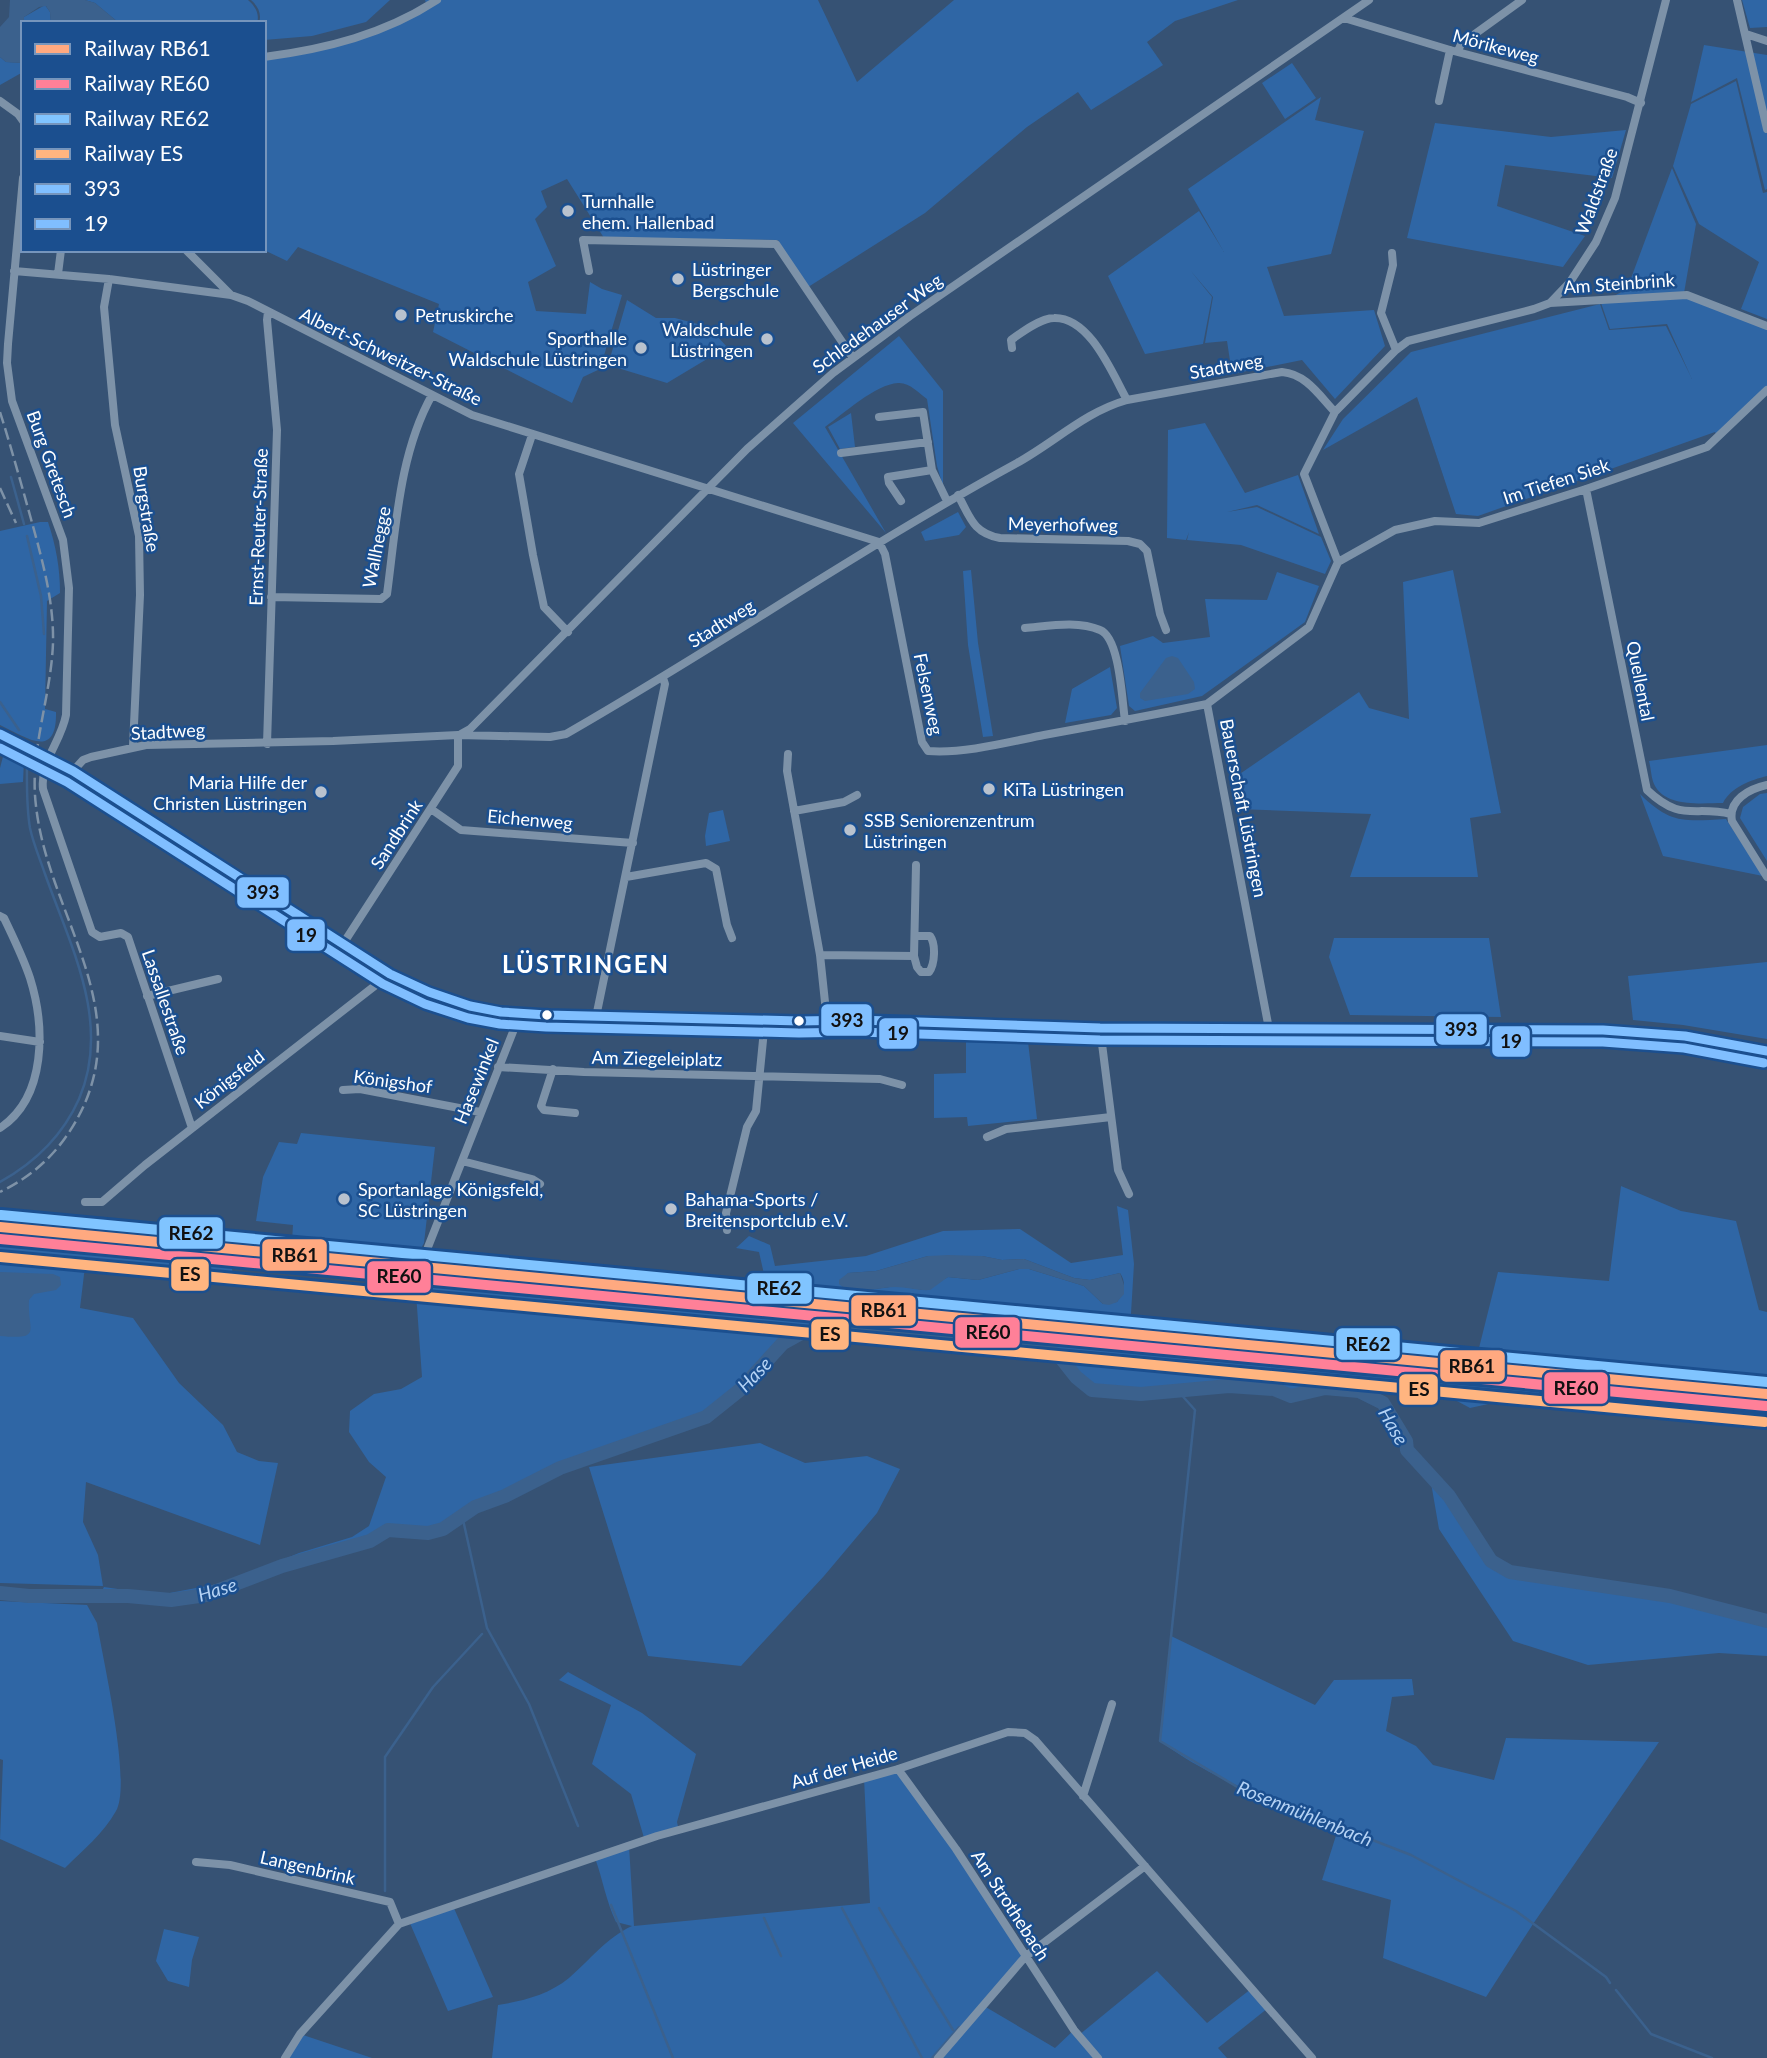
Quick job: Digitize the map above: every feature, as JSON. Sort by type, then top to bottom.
[{"type":"main road","points":[[0,734],[73,771],[390,974],[429,992],[470,1006],[520,1014],[596,1017],[1100,1028],[1474,1028],[1652,1032],[1767,1051]]},
{"type":"street","points":[[266,57],[311,51],[350,40],[393,24],[437,0]]},
{"type":"street","name":"Schledehauser Weg","points":[[458,735],[470,729],[786,412],[910,316],[1369,0]]},
{"type":"street","points":[[1439,101],[1454,51],[1522,0]]},
{"type":"street","name":"Waldstraße","points":[[1550,303],[1570,282],[1596,242],[1615,198],[1667,0]]},
{"type":"street","points":[[1737,0],[1767,128]]},
{"type":"street","name":"Mörikeweg","points":[[1344,18],[1641,103]]},
{"type":"street","points":[[1746,34],[1767,41]]},
{"type":"street","points":[[0,101],[21,118]]},
{"type":"street","name":"Burg Gretesch","points":[[21,199],[7,363],[10,391],[58,522],[69,588],[66,715],[64,726],[48,758]]},
{"type":"street","points":[[589,271],[583,240],[776,244],[853,358]]},
{"type":"street","points":[[58,274],[61,252]]},
{"type":"street","points":[[188,252],[231,295]]},
{"type":"street","points":[[1392,253],[1393,265],[1381,313],[1395,350]]},
{"type":"street","name":"Albert-Schweitzer-Straße","points":[[14,271],[109,279],[231,295],[472,415],[706,490]]},
{"type":"street","name":"Burgstraße","points":[[109,279],[104,307],[115,425],[139,536],[140,595],[133,746]]},
{"type":"street","name":"Am Steinbrink","points":[[1550,303],[1687,295],[1767,326]]},
{"type":"street","points":[[1338,562],[1304,474],[1335,412],[1395,350],[1408,341],[1550,303]]},
{"type":"street","name":"Ernst-Reuter-Straße","points":[[267,744],[277,430],[268,312]]},
{"type":"street","points":[[1012,348],[1012,340],[1033,324],[1053,317],[1070,320],[1086,331],[1127,400]]},
{"type":"street","name":"Stadtweg","points":[[73,771],[83,760],[133,746],[267,744],[458,735],[550,737],[566,734],[663,678],[947,501],[1031,455],[1104,406],[1282,372],[1295,373],[1308,382],[1335,412]]},
{"type":"street","name":"Im Tiefen Siek","points":[[1338,562],[1395,530],[1435,521],[1479,523],[1707,447],[1767,390]]},
{"type":"street","name":"Wallhegge","points":[[271,597],[381,599],[387,594],[406,467],[418,420],[432,395]]},
{"type":"street","points":[[879,417],[923,412],[932,470],[947,501]]},
{"type":"street","points":[[532,435],[519,474],[533,555],[544,607],[568,632]]},
{"type":"street","points":[[841,453],[928,442]]},
{"type":"street","points":[[901,501],[888,477],[932,470]]},
{"type":"street","name":"Quellental","points":[[1586,489],[1647,790],[1661,804],[1687,813],[1720,811],[1731,814]]},
{"type":"street","points":[[706,490],[879,542]]},
{"type":"street","name":"Meyerhofweg","points":[[958,495],[977,530],[986,536],[1128,541],[1140,544],[1147,551],[1166,630]]},
{"type":"street","name":"Felsenweg","points":[[879,542],[885,554],[922,742],[928,751],[940,752],[991,745],[1208,704]]},
{"type":"street","name":"Bauerschaft Lüstringen","points":[[1269,1029],[1208,704],[1309,627],[1338,562]]},
{"type":"street","points":[[1025,628],[1080,625],[1103,631],[1114,644],[1125,721]]},
{"type":"street","points":[[596,1017],[665,684],[663,678]]},
{"type":"street","name":"Sandbrink","points":[[343,944],[458,766],[458,735]]},
{"type":"street","points":[[788,754],[787,771],[820,955],[827,1021]]},
{"type":"street","name":"Lassallestraße","points":[[48,758],[43,769],[43,789],[92,932],[100,937],[121,933],[128,937],[192,1128]]},
{"type":"street","points":[[1767,785],[1756,788],[1736,801],[1731,814],[1732,821],[1767,877]]},
{"type":"street","points":[[794,811],[844,803],[857,795]]},
{"type":"street","name":"Eichenweg","points":[[431,809],[461,830],[633,843]]},
{"type":"street","points":[[626,877],[706,863],[716,869],[732,938]]},
{"type":"street","points":[[915,936],[930,936],[933,941],[933,967],[929,972],[921,972],[916,967],[914,956],[916,864]]},
{"type":"street","points":[[0,916],[4,918],[30,980],[40,1042],[31,1088],[19,1112],[0,1128]]},
{"type":"street","points":[[820,955],[914,956]]},
{"type":"street","name":"Königsfeld","points":[[85,1202],[102,1202],[192,1128],[390,974]]},
{"type":"street","points":[[147,996],[218,979]]},
{"type":"street","name":"Hasewinkel","points":[[419,1285],[428,1247],[520,1014]]},
{"type":"street","points":[[727,1230],[726,1213],[747,1127],[757,1111],[765,1020]]},
{"type":"street","points":[[1100,1028],[1118,1170],[1129,1194]]},
{"type":"street","points":[[0,1036],[40,1042]]},
{"type":"street","name":"Am Ziegeleiplatz","points":[[498,1067],[584,1072],[880,1079],[902,1085]]},
{"type":"street","points":[[553,1069],[541,1106],[544,1110],[575,1113]]},
{"type":"street","name":"Königshof","points":[[342,1090],[360,1089],[480,1112]]},
{"type":"street","points":[[987,1137],[1006,1129],[1111,1117]]},
{"type":"street","points":[[462,1161],[532,1178],[540,1184]]},
{"type":"street","points":[[1083,1796],[1112,1704]]},
{"type":"street","name":"Auf der Heide","points":[[285,2058],[300,2034],[399,1924],[657,1836],[898,1769],[1009,1732],[1025,1733],[1035,1740],[1312,2058]]},
{"type":"street","name":"Am Strothebach","points":[[898,1769],[957,1849],[1074,2030],[1098,2058]]},
{"type":"street","name":"Langenbrink","points":[[196,1862],[230,1865],[390,1902],[399,1924]]},
{"type":"street","points":[[938,2058],[1025,1957],[1145,1866]]},
{"type":"shaded area","points":[[10,0],[85,0],[95,3],[117,21],[51,21],[46,6],[39,7],[21,21],[21,63],[6,62],[0,57],[0,27],[9,17]]},
{"type":"shaded area","points":[[85,0],[248,0],[256,10],[258,20],[117,21],[95,3]]},
{"type":"shaded area","points":[[251,0],[390,0],[366,22],[312,36],[266,40],[266,21],[259,21],[256,5]]},
{"type":"shaded area","points":[[425,0],[818,0],[857,82],[954,0],[1238,0],[1175,21],[1147,42],[1163,65],[1091,110],[1078,92],[1027,127],[925,213],[805,289],[778,240],[604,238],[567,179],[541,191],[547,207],[535,219],[556,266],[528,282],[536,311],[586,314],[590,282],[622,295],[600,369],[583,377],[572,403],[433,332],[439,304],[298,247],[287,261],[266,251],[266,57],[350,40],[427,6]]},
{"type":"shaded area","points":[[1742,0],[1767,0],[1767,27],[1750,28]]},
{"type":"shaded area","points":[[45,5],[50,12],[51,21],[24,21],[24,17]]},
{"type":"shaded area","points":[[1704,45],[1767,55],[1765,190],[1737,78],[1691,102]]},
{"type":"shaded area","points":[[0,57],[6,62],[21,63],[21,73],[0,85]]},
{"type":"shaded area","points":[[1292,63],[1316,98],[1285,119],[1262,83]]},
{"type":"shaded area","points":[[1736,81],[1763,193],[1767,192],[1767,319],[1741,309],[1759,262],[1699,224],[1673,166],[1691,104]]},
{"type":"shaded area","points":[[1321,97],[1315,120],[1364,131],[1331,254],[1267,267],[1284,316],[1374,310],[1385,346],[1335,399],[1302,360],[1232,374],[1227,341],[1205,343],[1213,297],[1190,270],[1212,297],[1203,344],[1145,354],[1108,276],[1199,211],[1224,252],[1188,189]]},
{"type":"shaded area","points":[[1435,123],[1551,137],[1626,130],[1612,178],[1505,165],[1497,206],[1585,236],[1563,267],[1407,238]]},
{"type":"shaded area","points":[[1672,168],[1696,224],[1684,293],[1767,326],[1767,390],[1718,438],[1715,432],[1478,516],[1456,514],[1417,397],[1323,450],[1343,419],[1411,352],[1600,304],[1609,330],[1666,326],[1692,379],[1667,324],[1610,329],[1601,303],[1627,289]]},
{"type":"shaded area","points":[[627,300],[656,318],[675,318],[709,327],[727,347],[667,383],[608,365]]},
{"type":"shaded area","points":[[899,336],[943,391],[943,486],[937,466],[927,399],[910,386],[898,383],[880,388],[825,427],[886,533],[793,423]]},
{"type":"shaded area","points":[[851,413],[855,447],[840,449],[828,427]]},
{"type":"shaded area","points":[[1205,423],[1245,493],[1298,475],[1319,534],[1257,505],[1227,512],[1257,507],[1321,537],[1331,561],[1325,574],[1241,545],[1187,540],[1189,532],[1186,540],[1167,538],[1168,430]]},
{"type":"shaded area","points":[[958,512],[966,527],[959,535],[925,541],[921,532]]},
{"type":"shaded area","points":[[48,522],[51,531],[60,593],[47,601],[45,709],[56,712],[55,727],[46,741],[30,739],[0,725],[0,531]]},
{"type":"shaded area","points":[[971,570],[978,643],[993,736],[983,737],[968,645],[963,571]]},
{"type":"shaded area","points":[[1453,570],[1501,813],[1470,818],[1478,877],[1350,877],[1371,814],[1237,809],[1231,780],[1359,692],[1369,708],[1409,719],[1403,582]]},
{"type":"shaded area","points":[[1277,572],[1319,586],[1305,622],[1202,696],[1135,711],[1129,706],[1120,646],[1153,636],[1163,643],[1210,637],[1205,599],[1267,600]]},
{"type":"shaded area","points":[[1166,658],[1178,658],[1194,682],[1195,689],[1188,694],[1145,701],[1140,698],[1140,693]]},
{"type":"shaded area","points":[[1110,667],[1117,708],[1111,715],[1065,723],[1072,689]]},
{"type":"shaded area","points":[[1767,745],[1767,776],[1736,788],[1723,803],[1675,801],[1659,792],[1653,781],[1649,761]]},
{"type":"shaded area","points":[[5,749],[22,753],[23,782],[0,784],[0,768]]},
{"type":"shaded area","points":[[1767,793],[1767,861],[1740,818],[1743,807],[1760,794]]},
{"type":"shaded area","points":[[1640,794],[1661,811],[1680,819],[1726,819],[1763,876],[1663,856]]},
{"type":"shaded area","points":[[723,810],[730,841],[706,846],[709,813]]},
{"type":"shaded area","points":[[1334,938],[1489,938],[1501,1017],[1350,1015],[1329,957]]},
{"type":"shaded area","points":[[1767,962],[1767,1039],[1633,1020],[1628,976]]},
{"type":"shaded area","points":[[966,1032],[1027,1033],[1037,1119],[968,1126],[967,1117],[934,1118],[934,1074],[966,1073]]},
{"type":"shaded area","name":"Sportanlage Königsfeld, SC Lüstringen","points":[[301,1133],[435,1147],[424,1243],[418,1254],[292,1241],[293,1225],[256,1221],[263,1177],[279,1142],[297,1144]]},
{"type":"shaded area","points":[[1621,1186],[1681,1211],[1736,1221],[1759,1310],[1767,1312],[1767,1374],[1760,1374],[1767,1375],[1767,1384],[1477,1356],[1498,1272],[1609,1281]]},
{"type":"shaded area","points":[[1117,1206],[1128,1210],[1134,1264],[1130,1330],[769,1296],[759,1252],[736,1248],[749,1236],[770,1245],[775,1266],[866,1256],[943,1231],[1020,1229],[1071,1263],[1123,1255]],"holes":[[[928,1256],[982,1256],[1002,1260],[1024,1259],[1074,1278],[1090,1280],[1120,1273],[1124,1288],[1117,1302],[1103,1304],[1084,1286],[1029,1269],[1019,1269],[978,1280],[948,1277],[924,1290],[898,1286],[866,1290],[842,1288],[848,1273],[876,1271]]]},
{"type":"shaded area","points":[[0,1237],[230,1259],[233,1274],[86,1258],[80,1308],[133,1318],[179,1383],[223,1425],[237,1452],[259,1461],[278,1463],[260,1545],[86,1482],[83,1522],[98,1555],[103,1586],[0,1583]]},
{"type":"shaded area","points":[[928,1256],[982,1256],[1002,1260],[1024,1259],[1074,1278],[1090,1280],[1120,1273],[1124,1294],[1117,1302],[1103,1304],[1084,1286],[1029,1269],[1019,1269],[978,1280],[948,1277],[930,1290],[895,1287],[858,1291],[839,1284],[839,1280],[848,1273],[876,1271]]},
{"type":"shaded area","points":[[0,1272],[53,1274],[60,1277],[61,1285],[56,1290],[34,1294],[29,1300],[31,1326],[28,1334],[0,1336]]},
{"type":"shaded area","points":[[419,1285],[567,1301],[591,1299],[703,1310],[704,1303],[1544,1382],[1539,1393],[1470,1408],[1431,1387],[1381,1390],[1375,1398],[1359,1391],[1325,1388],[1291,1396],[1274,1389],[1229,1386],[1141,1394],[1092,1390],[1076,1377],[1061,1358],[1045,1348],[803,1332],[783,1343],[741,1389],[709,1415],[560,1468],[505,1496],[475,1507],[443,1529],[428,1533],[388,1530],[370,1541],[282,1566],[206,1595],[171,1600],[99,1596],[104,1587],[159,1595],[228,1582],[299,1553],[352,1537],[369,1526],[386,1477],[369,1462],[349,1432],[350,1411],[374,1394],[401,1389],[422,1377],[416,1293],[407,1288]]},
{"type":"shaded area","points":[[760,1443],[805,1463],[867,1456],[900,1469],[877,1513],[824,1576],[741,1666],[648,1656],[589,1467]]},
{"type":"shaded area","points":[[1430,1477],[1449,1496],[1491,1561],[1510,1572],[1670,1596],[1767,1621],[1767,1656],[1719,1653],[1588,1665],[1513,1641],[1439,1529]]},
{"type":"shaded area","points":[[0,1601],[87,1605],[97,1623],[119,1749],[120,1796],[116,1811],[105,1827],[65,1868],[0,1839],[3,1760],[0,1759]]},
{"type":"shaded area","points":[[1171,1636],[1315,1705],[1334,1680],[1412,1679],[1414,1695],[1392,1697],[1386,1731],[1416,1746],[1433,1765],[1494,1780],[1506,1738],[1659,1742],[1486,1997],[1383,1958],[1391,1900],[1322,1880],[1339,1826],[1224,1779],[1160,1741]]},
{"type":"shaded area","points":[[568,1672],[642,1713],[696,1754],[677,1822],[679,1831],[645,1841],[631,1794],[592,1764],[611,1705],[559,1680]]},
{"type":"shaded area","points":[[898,1769],[1025,1957],[984,2006],[1055,2048],[1074,2030],[1079,2035],[1157,1971],[1207,2023],[1251,1989],[1268,2008],[1218,2048],[1227,2058],[492,2058],[498,2005],[553,1989],[614,1937],[632,1926],[616,1922],[595,1858],[629,1846],[634,1926],[870,1903],[864,1778]]},
{"type":"shaded area","points":[[453,1906],[493,1997],[448,2011],[409,1921]]},
{"type":"shaded area","points":[[164,1929],[199,1937],[192,1960],[189,1987],[168,1981],[156,1961]]},
{"type":"shaded area","points":[[300,2034],[372,2058],[285,2058]]},
{"type":"waterway","points":[[11,477],[24,524]]},
{"type":"waterway","points":[[27,536],[41,596],[44,634]]},
{"type":"waterway","points":[[0,702],[19,730]]},
{"type":"waterway","points":[[0,1182],[36,1157],[65,1124],[79,1099],[88,1070],[91,1042],[84,985],[30,828],[27,759]]},
{"type":"waterway","name":"Hase","points":[[0,1593],[29,1596],[128,1596],[171,1600],[206,1595],[282,1566],[370,1541],[388,1530],[428,1533],[443,1529],[475,1507],[505,1496],[560,1468],[706,1417],[741,1389],[783,1343],[803,1332],[813,1331],[1045,1348],[1061,1358],[1076,1377],[1092,1390],[1141,1394],[1229,1386],[1274,1389],[1291,1396],[1325,1388],[1359,1391],[1383,1403],[1406,1441],[1407,1450],[1449,1496],[1491,1561],[1510,1572],[1670,1596],[1767,1621]]},
{"type":"waterway","name":"Rosenmühlenbach","points":[[1178,1391],[1195,1410],[1160,1741],[1239,1788],[1411,1855],[1516,1911],[1606,1977],[1610,1983]]},
{"type":"waterway","points":[[462,1515],[487,1628],[529,1704],[578,1826]]},
{"type":"waterway","points":[[385,1891],[385,1757],[433,1687],[482,1634]]},
{"type":"waterway","points":[[611,1905],[673,2058]]},
{"type":"waterway","points":[[842,1908],[922,2058]]},
{"type":"waterway","points":[[879,1908],[953,2030]]},
{"type":"waterway","points":[[764,1918],[781,1956]]},
{"type":"waterway","name":"Rosenmühlenbach","points":[[1616,1990],[1651,2034],[1712,2058]]},
{"type":"waterway","points":[[932,2058],[959,2027]]},
{"type":"railway","points":[[0,412],[39,549],[52,612],[51,664],[35,765],[36,806],[44,847],[84,963],[94,1002],[98,1040],[93,1080],[69,1133],[44,1162],[23,1179],[0,1192]]},
{"type":"railway","points":[[0,488],[16,523]]},
{"type":"rail line","name":"RE62","points":[[1,1215],[1767,1382]]},
{"type":"rail line","name":"RB61","points":[[0,1227],[1767,1394]]},
{"type":"rail line","name":"RE60","points":[[0,1239],[1766,1406]]},
{"type":"rail line","name":"ES","points":[[0,1257],[1765,1422]]},
{"type":"transit line","name":"393","points":[[0,734],[73,771],[390,974],[429,992],[470,1006],[501,1012],[1100,1028],[1603,1030],[1685,1036],[1767,1051]]},
{"type":"transit line","name":"19","points":[[0,748],[67,782],[383,984],[425,1004],[468,1018],[500,1024],[1100,1040],[1603,1042],[1684,1048],[1764,1063]]},
{"type":"place","name":"Turnhalle ehem. Hallenbad","points":[[568,211]]},
{"type":"place","name":"Lüstringer Bergschule","points":[[678,279]]},
{"type":"place","name":"Petruskirche","points":[[401,315]]},
{"type":"place","name":"Waldschule Lüstringen","points":[[767,339]]},
{"type":"place","name":"Sporthalle Waldschule Lüstringen","points":[[641,348]]},
{"type":"place","name":"KiTa Lüstringen","points":[[989,789]]},
{"type":"place","name":"Maria Hilfe der Christen Lüstringen","points":[[321,792]]},
{"type":"place","name":"SSB Seniorenzentrum Lüstringen","points":[[850,830]]},
{"type":"place","name":"Sportanlage Königsfeld, SC Lüstringen","points":[[344,1199]]},
{"type":"place","name":"Bahama-Sports / Breitensportclub e.V.","points":[[671,1209]]},
{"type":"district","name":"LÜSTRINGEN","points":[[586,963]]}]
